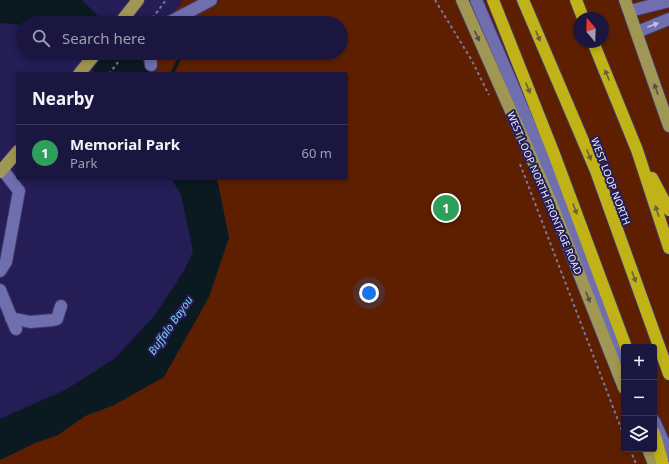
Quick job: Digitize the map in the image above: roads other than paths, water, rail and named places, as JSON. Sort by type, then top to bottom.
[{"type":"highway","points":[[493,0],[554,154],[625,344]]},
{"type":"highway","name":"WEST LOOP NORTH","points":[[523,0],[596,171],[669,374]]},
{"type":"highway","points":[[576,0],[581,12]]},
{"type":"highway","points":[[595,48],[637,150],[669,248]]},
{"type":"highway","points":[[637,150],[669,210]]},
{"type":"highway","points":[[657,443],[663,464]]},
{"type":"main road","points":[[125,16],[138,0]]},
{"type":"main road","name":"WEST LOOP NORTH FRONTAGE ROAD","points":[[462,0],[550,200],[621,380]]},
{"type":"main road","points":[[628,5],[669,126]]},
{"type":"main road","points":[[81,72],[90,60]]},
{"type":"main road","points":[[1,170],[16,153]]},
{"type":"main road","points":[[649,452],[654,464]]},
{"type":"lane","points":[[181,16],[211,0]]},
{"type":"lane","points":[[476,0],[550,173],[621,350]]},
{"type":"lane","points":[[628,5],[669,1]]},
{"type":"lane","points":[[637,32],[669,19]]},
{"type":"lane","points":[[0,271],[6,262],[19,191],[1,170]]},
{"type":"lane","points":[[0,290],[13,324],[56,319],[61,306]]},
{"type":"lane","points":[[657,428],[669,454]]},
{"type":"water","points":[[0,0],[82,0],[98,16],[16,16],[16,24],[0,23]]},
{"type":"water","points":[[85,60],[142,60],[152,72],[94,72]]},
{"type":"water","name":"Buffalo Bayou","points":[[172,180],[217,180],[229,238],[209,297],[164,377],[114,405],[85,416],[58,435],[35,443],[0,460],[0,419],[67,389],[115,358],[155,315],[185,269],[193,251],[181,195]]},
{"type":"waterway","points":[[173,72],[179,60]]},
{"type":"place","name":"Memorial Park","points":[[446,208]]}]
